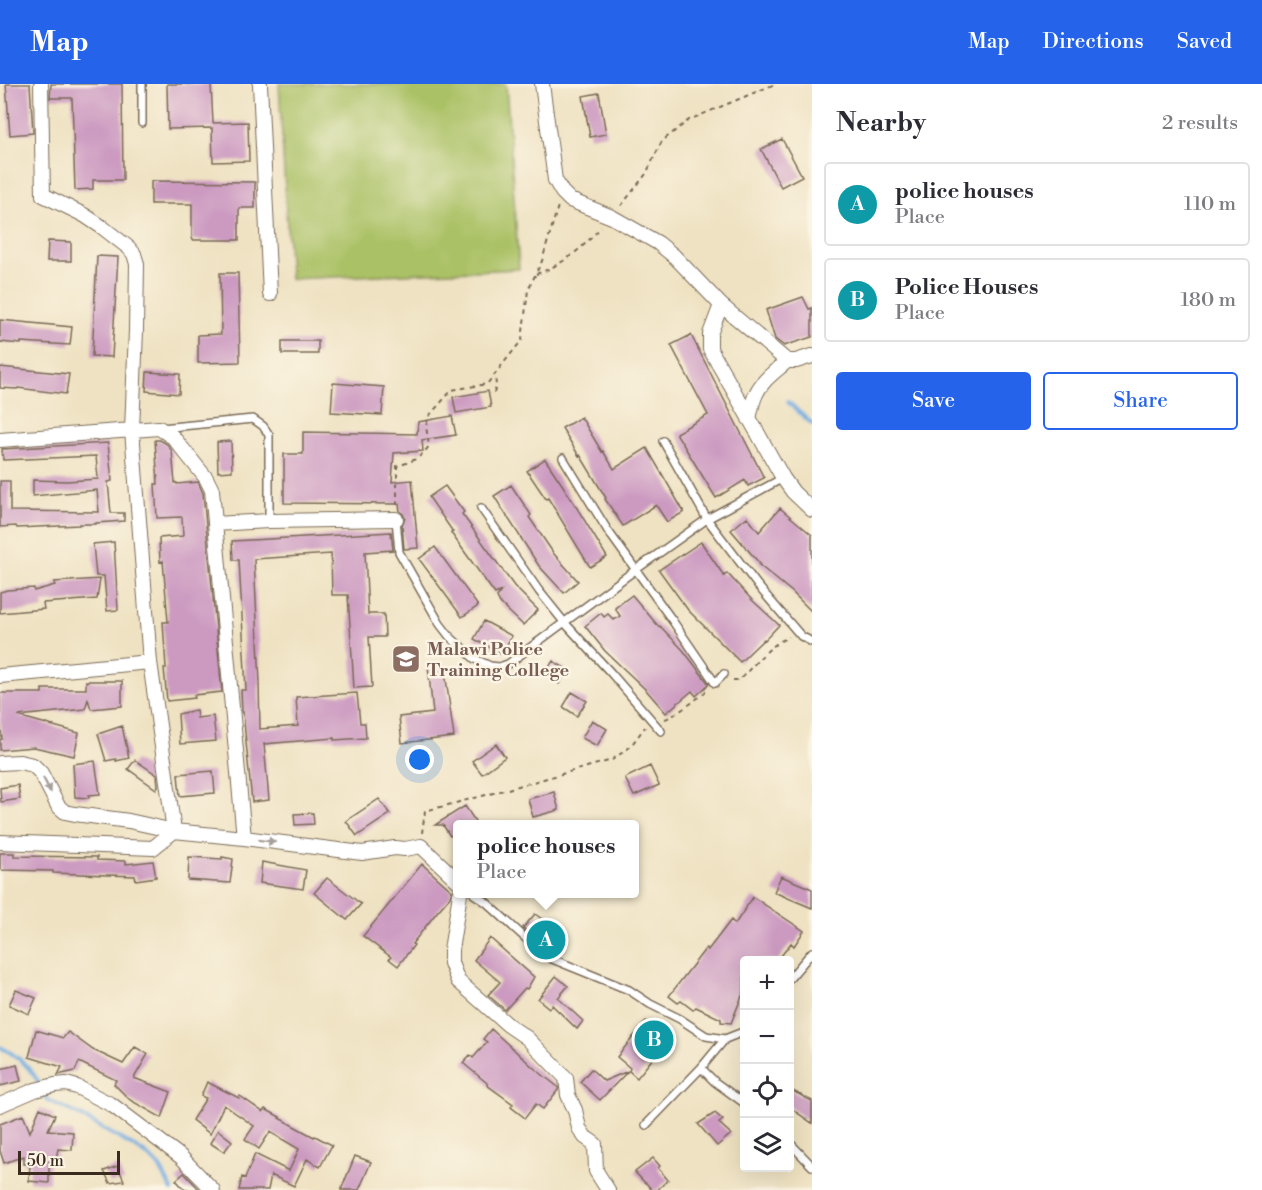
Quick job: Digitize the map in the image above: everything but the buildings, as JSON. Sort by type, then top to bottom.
[{"type":"street","points":[[41,84],[43,195],[84,215],[102,227],[129,248],[137,264],[132,430],[150,662],[174,831]]},
{"type":"street","points":[[261,84],[270,294]]},
{"type":"street","points":[[542,84],[555,180],[562,192],[570,200],[612,217],[658,243],[674,256],[721,305],[787,361],[812,357]]},
{"type":"street","points":[[721,305],[710,334],[710,349],[783,478],[793,492],[812,510]]},
{"type":"street","points":[[749,419],[759,388],[787,361]]},
{"type":"street","points":[[0,440],[159,428],[173,437],[206,478],[212,490],[244,838]]},
{"type":"street","points":[[215,524],[396,519]]},
{"type":"street","points":[[0,676],[150,662]]},
{"type":"street","points":[[0,763],[20,762],[33,765],[41,773],[58,806],[65,812],[129,821],[174,831],[362,852],[421,846],[453,875]]},
{"type":"street","points":[[0,842],[153,848],[174,831]]},
{"type":"street","points":[[459,898],[451,951],[454,975],[471,994],[527,1038],[566,1078],[568,1095],[575,1110],[579,1128],[585,1137],[596,1144],[596,1171],[608,1190]]},
{"type":"street","points":[[0,1106],[34,1090],[66,1084],[77,1087],[112,1105],[181,1157],[213,1190]]},
{"type":"lane","points":[[142,84],[142,123]]},
{"type":"lane","points":[[159,428],[253,419],[263,426],[269,435],[269,521]]},
{"type":"lane","points":[[663,441],[707,519],[758,586],[801,636],[812,642]]},
{"type":"lane","points":[[562,458],[608,531],[715,683],[724,674]]},
{"type":"lane","points":[[396,519],[399,552],[440,624],[450,637],[475,658],[490,666],[499,667],[508,664],[707,519],[783,478]]},
{"type":"lane","points":[[482,508],[539,591],[661,731]]},
{"type":"lane","points":[[480,898],[545,956],[629,990],[706,1036],[725,1040]]},
{"type":"lane","points":[[794,972],[812,952]]},
{"type":"lane","points":[[646,1125],[725,1040],[740,1033]]},
{"type":"lane","points":[[701,1068],[715,1082],[740,1100]]},
{"type":"lane","points":[[794,1148],[812,1166]]},
{"type":"path","points":[[536,274],[558,265],[571,256],[612,217],[646,174],[662,141],[690,120],[775,84]]},
{"type":"path","points":[[396,519],[397,466],[409,463],[423,454],[429,446],[426,426],[429,416],[453,390],[487,384],[522,340],[528,290],[542,261],[562,192]]},
{"type":"path","points":[[494,393],[495,374]]},
{"type":"path","points":[[421,846],[425,811],[612,760],[630,747],[645,728],[650,717]]},
{"type":"green space","points":[[279,84],[506,84],[519,269],[290,279]]},
{"type":"waterway","points":[[788,402],[812,424]]},
{"type":"waterway","points":[[0,1047],[23,1063],[40,1085]]},
{"type":"waterway","points":[[43,1092],[48,1100],[143,1152],[159,1166],[172,1190]]},
{"type":"place","name":"Malawi Police Training College","points":[[406,659]]},
{"type":"place","name":"police houses","points":[[546,940]]},
{"type":"place","name":"Police Houses","points":[[654,1040]]}]
